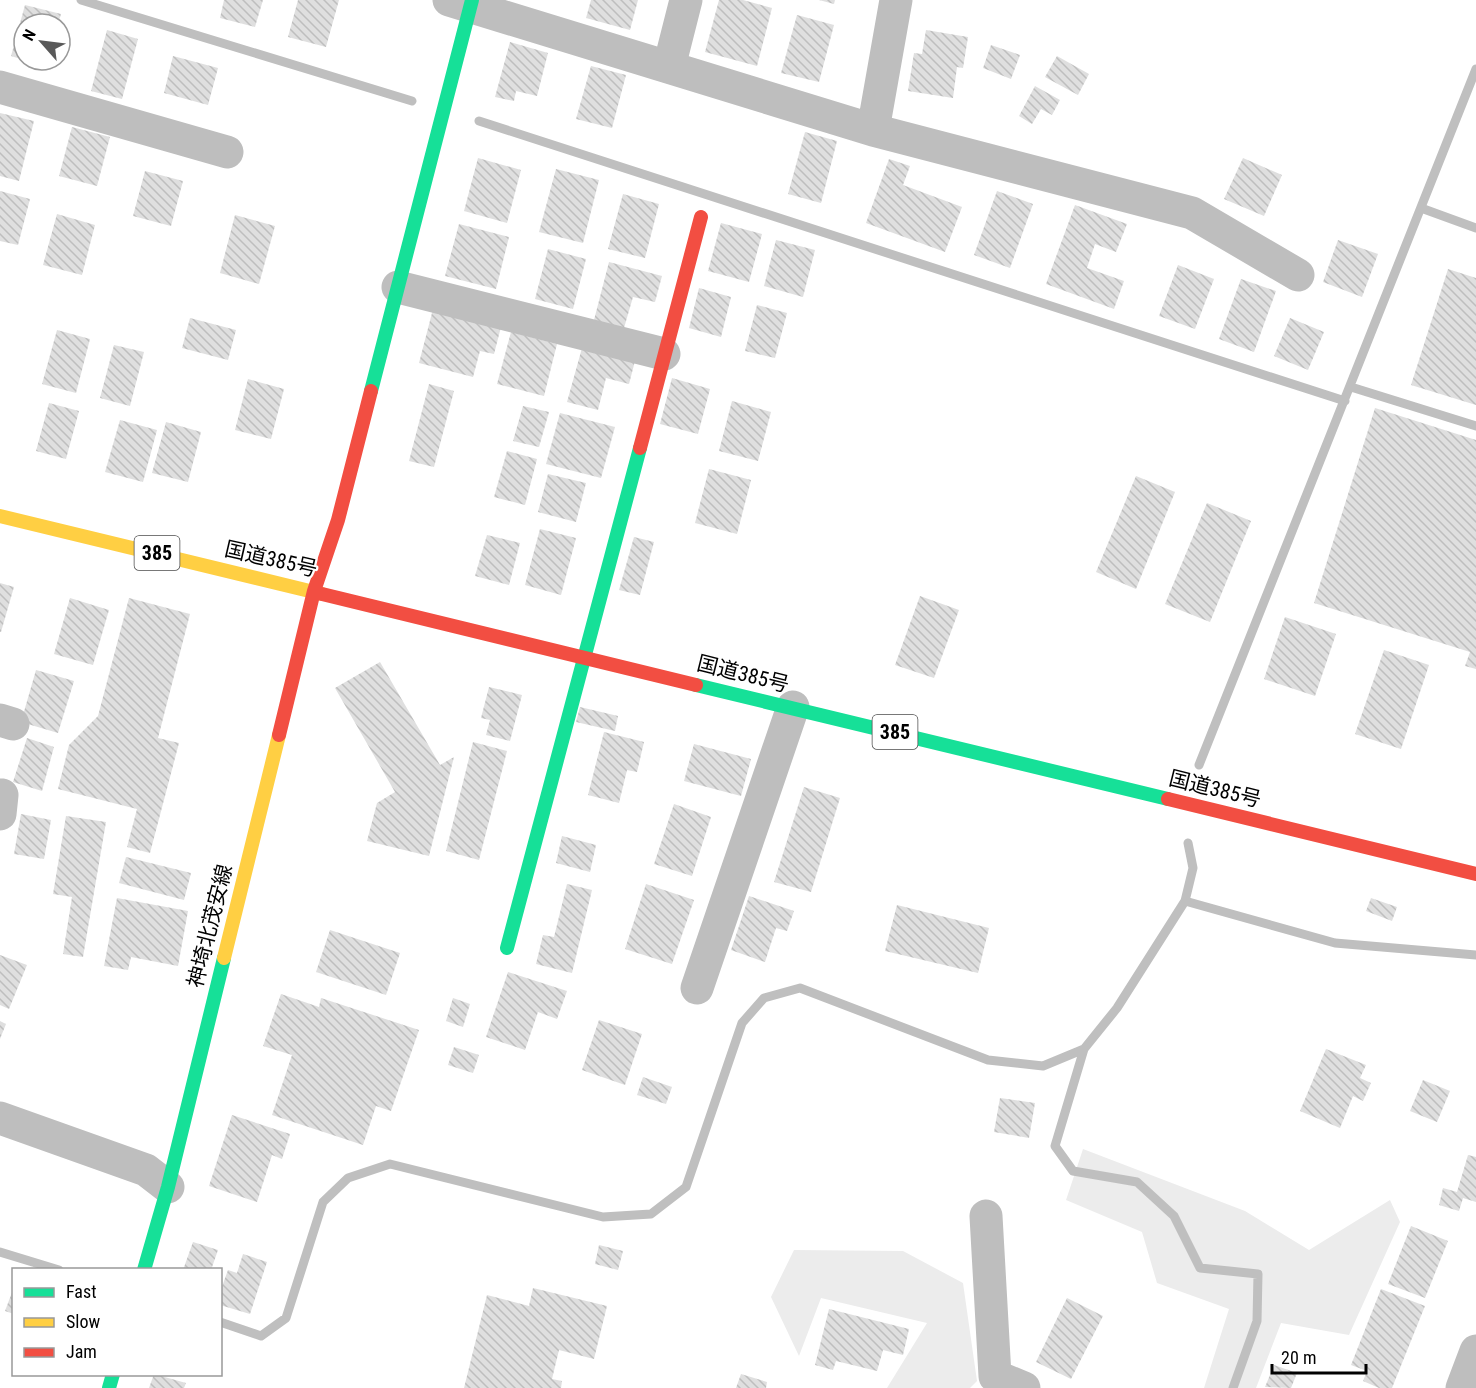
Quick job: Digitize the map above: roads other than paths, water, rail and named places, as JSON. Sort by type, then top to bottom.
[{"type":"main road","name":"神埼北茂安線","points":[[144,1268],[168,1187],[315,591],[338,520],[398,287],[464,2]]},
{"type":"main road","points":[[507,948],[701,217]]},
{"type":"main road","name":"国道385号","points":[[0,516],[1476,874]]},
{"type":"street","points":[[669,67],[686,0]]},
{"type":"street","points":[[873,130],[896,0]]},
{"type":"street","points":[[464,2],[873,130],[1192,213],[1298,275]]},
{"type":"street","points":[[0,87],[227,152]]},
{"type":"street","points":[[398,287],[664,354]]},
{"type":"street","points":[[697,988],[793,707]]},
{"type":"street","points":[[0,1118],[146,1170],[168,1187]]},
{"type":"street","points":[[986,1216],[1002,1384]]},
{"type":"street","points":[[1462,1388],[1476,1351]]},
{"type":"waterway","points":[[81,0],[412,101]]},
{"type":"waterway","points":[[1199,765],[1476,69]]},
{"type":"waterway","points":[[479,121],[1345,401]]},
{"type":"waterway","points":[[1421,208],[1476,228]]},
{"type":"waterway","points":[[1351,387],[1476,426]]},
{"type":"waterway","points":[[222,1323],[261,1336],[286,1318],[323,1202],[348,1178],[390,1164],[603,1217],[651,1214],[686,1187],[742,1023],[764,998],[800,988],[988,1060],[1043,1066],[1084,1049],[1117,1008],[1185,901],[1193,868],[1188,843]]},
{"type":"waterway","points":[[1185,901],[1335,943],[1476,955]]},
{"type":"waterway","points":[[1084,1049],[1055,1146],[1073,1171],[1137,1182],[1174,1216],[1200,1268],[1258,1274],[1257,1321],[1233,1388]]},
{"type":"waterway","points":[[0,1252],[52,1268]]}]
